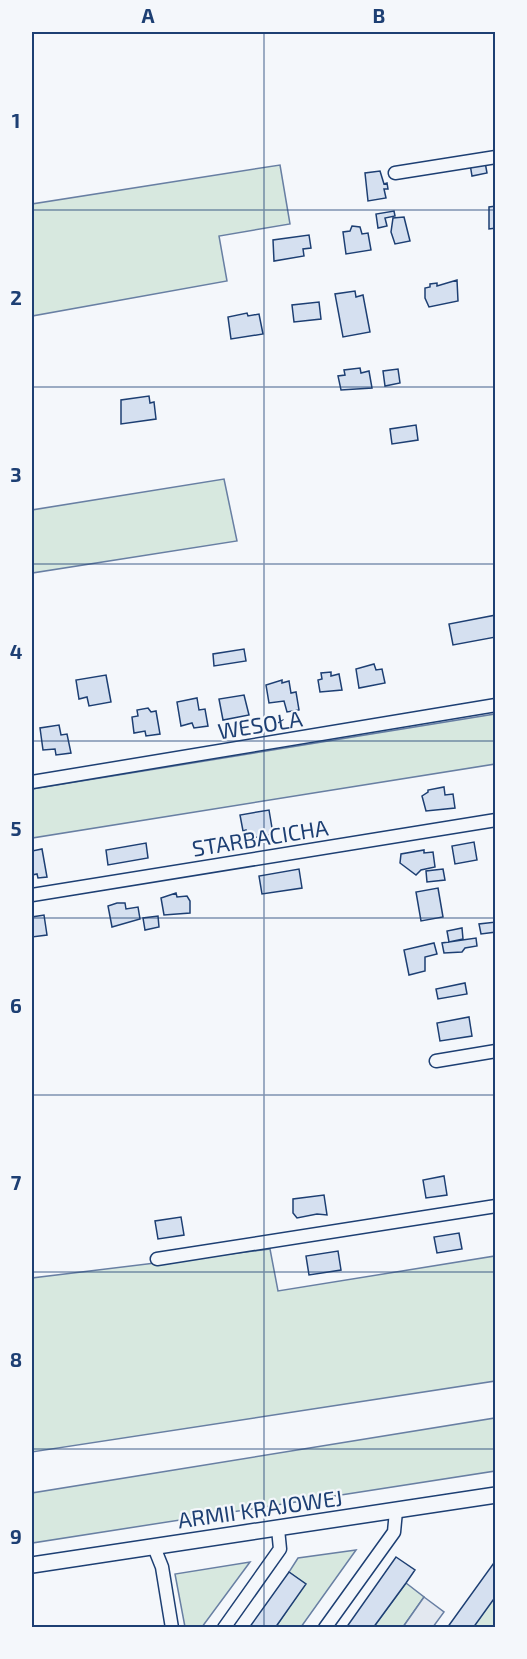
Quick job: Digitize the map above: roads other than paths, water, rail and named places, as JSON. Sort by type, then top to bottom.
[{"type":"street","points":[[394,173],[495,157]]},
{"type":"street","name":"WESOŁA","points":[[32,782],[495,705]]},
{"type":"street","name":"STARBACICHA","points":[[32,895],[495,820]]},
{"type":"street","points":[[436,1061],[495,1051]]},
{"type":"street","points":[[157,1259],[495,1206]]},
{"type":"street","name":"ARMII KRAJOWEJ","points":[[32,1565],[495,1495]]},
{"type":"street","points":[[325,1628],[394,1532],[396,1511]]},
{"type":"street","points":[[224,1628],[280,1549],[278,1529]]},
{"type":"street","points":[[154,1547],[162,1567],[172,1628]]}]
